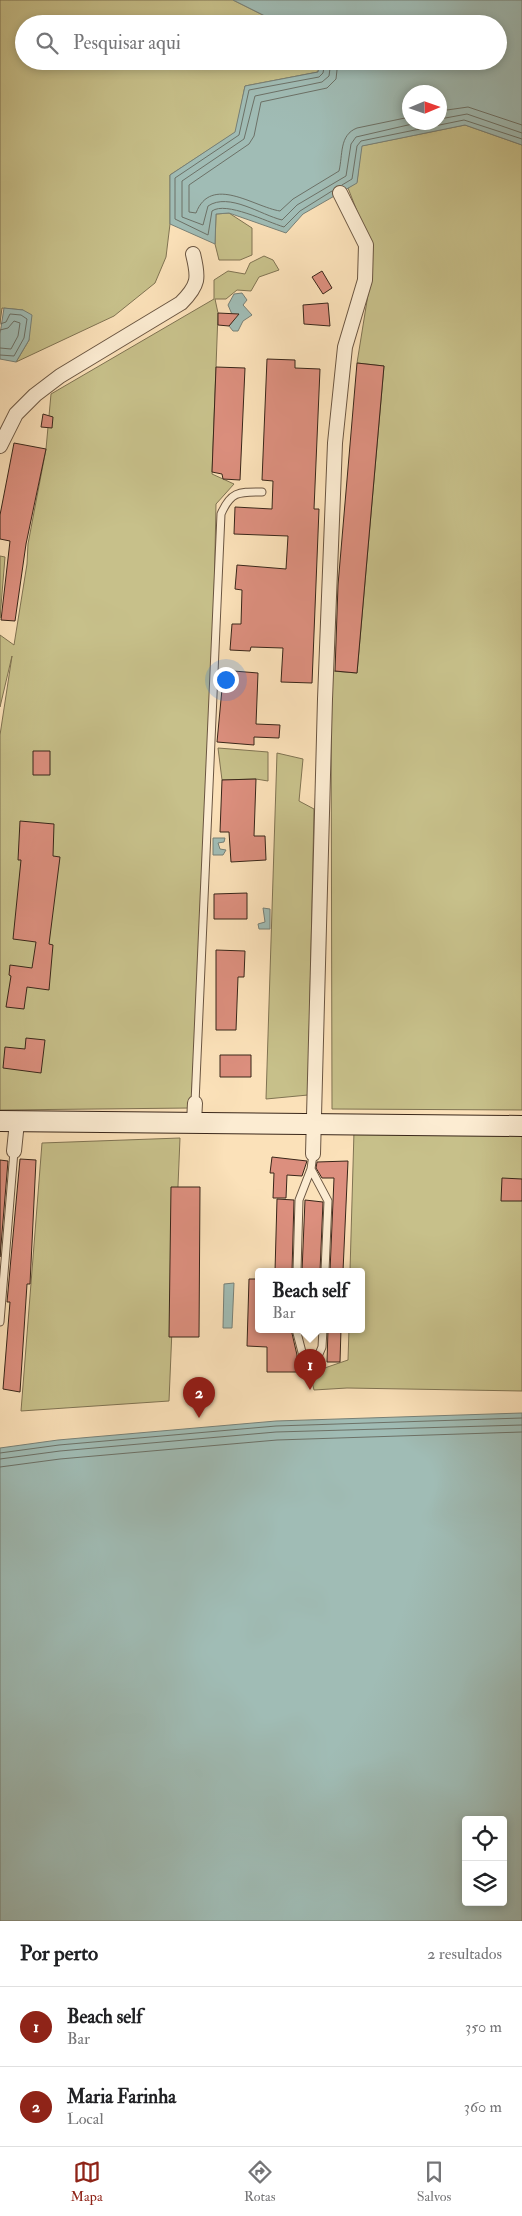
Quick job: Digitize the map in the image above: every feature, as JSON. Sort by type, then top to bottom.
[{"type":"main road","points":[[8,1122],[195,1113],[314,1124],[522,1126]]},
{"type":"street","points":[[313,1154],[325,689],[335,443],[345,348],[366,280],[366,245],[340,192]]},
{"type":"street","points":[[0,446],[16,414],[34,395],[187,297],[193,291],[197,272],[193,254]]},
{"type":"street","points":[[8,1122],[14,1151]]},
{"type":"lane","points":[[195,1113],[221,514],[227,500],[238,492],[262,492]]},
{"type":"lane","points":[[0,1322],[14,1151]]},
{"type":"lane","points":[[297,1268],[299,1200],[311,1170],[313,1154]]},
{"type":"lane","points":[[311,1170],[328,1201],[325,1268]]},
{"type":"lane","points":[[297,1333],[302,1356],[308,1357],[319,1354],[322,1347],[323,1333]]},
{"type":"shaded area","points":[[0,0],[233,0],[263,15],[15,15],[15,70],[318,70],[318,72],[245,86],[236,132],[170,175],[170,224],[166,257],[155,283],[114,316],[16,362],[29,340],[23,310],[2,308],[0,323]]},
{"type":"shaded area","points":[[465,125],[522,145],[522,1110],[332,1109],[331,671],[357,673],[384,366],[357,363],[370,282],[369,242],[348,188],[357,182],[361,146]]},
{"type":"shaded area","points":[[229,213],[252,228],[252,255],[240,260],[219,260],[215,244],[216,214]]},
{"type":"shaded area","points":[[264,256],[273,260],[279,270],[259,277],[251,291],[237,290],[226,299],[215,299],[218,313],[212,474],[234,484],[216,504],[211,748],[191,1108],[0,1110],[0,735],[12,656],[0,707],[0,635],[14,645],[27,564],[28,544],[46,449],[51,394],[214,299],[214,280],[228,271],[245,274],[250,263]]},
{"type":"shaded area","points":[[0,556],[5,557],[0,618]]},
{"type":"shaded area","points":[[218,748],[268,752],[268,781],[256,779],[222,780]]},
{"type":"shaded area","points":[[277,753],[303,759],[299,801],[314,809],[308,1095],[266,1099]]},
{"type":"shaded area","points":[[354,1131],[522,1134],[522,1391],[347,1388],[314,1390],[310,1373],[348,1360],[349,1333],[365,1333],[365,1268],[350,1268]]},
{"type":"shaded area","points":[[180,1138],[169,1401],[21,1411],[42,1143]]},
{"type":"water","points":[[233,0],[522,0],[522,145],[465,125],[447,129],[447,85],[402,85],[402,130],[440,130],[362,146],[357,183],[303,214],[286,233],[229,213],[216,214],[215,244],[170,224],[170,175],[235,132],[245,86],[318,72],[318,70],[507,70],[507,15],[263,15]]},
{"type":"water","points":[[242,293],[247,300],[243,305],[252,315],[243,321],[238,331],[233,331],[229,326],[234,319],[228,305],[234,294]]},
{"type":"water","points":[[4,308],[23,310],[32,315],[29,340],[16,362],[0,359],[0,334]]},
{"type":"water","points":[[213,838],[225,838],[224,842],[218,843],[220,849],[226,850],[223,855],[213,855]]},
{"type":"water","points":[[263,908],[270,909],[270,929],[259,929],[258,924],[265,922]]},
{"type":"water","points":[[234,1283],[232,1328],[223,1328],[224,1284]]},
{"type":"water","points":[[522,1413],[522,1921],[0,1921],[0,1448],[58,1440],[276,1421]]},
{"type":"building","points":[[322,271],[332,288],[323,294],[312,277]]},
{"type":"building","points":[[328,303],[330,326],[304,324],[303,305]]},
{"type":"building","points":[[218,313],[239,314],[229,326],[218,325]]},
{"type":"building","points":[[267,359],[295,360],[295,368],[320,369],[314,509],[319,509],[312,683],[281,682],[283,648],[251,647],[250,651],[230,650],[232,624],[241,624],[242,590],[235,589],[237,565],[286,569],[288,536],[234,534],[235,507],[272,509],[273,481],[262,480]]},
{"type":"building","points":[[357,363],[384,366],[357,673],[335,671],[338,585]]},
{"type":"building","points":[[216,367],[245,368],[240,480],[223,479],[222,474],[212,472]]},
{"type":"building","points":[[43,414],[53,417],[52,428],[41,427]]},
{"type":"building","points":[[14,443],[46,449],[26,544],[15,621],[1,620],[10,541],[0,539],[0,515]]},
{"type":"building","points":[[221,670],[258,673],[256,724],[280,725],[279,738],[254,737],[254,745],[217,742],[222,689]]},
{"type":"building","points":[[33,751],[50,751],[50,775],[33,775]]},
{"type":"building","points":[[256,779],[254,836],[265,836],[266,860],[231,862],[229,832],[220,832],[222,780]]},
{"type":"building","points":[[20,821],[54,824],[53,856],[60,857],[49,944],[53,945],[49,990],[27,987],[24,1009],[6,1007],[11,976],[9,975],[10,965],[32,968],[36,942],[13,939],[21,860],[18,860]]},
{"type":"building","points":[[247,893],[247,919],[214,919],[214,894]]},
{"type":"building","points":[[216,950],[245,951],[244,977],[238,977],[236,1030],[216,1030]]},
{"type":"building","points":[[26,1038],[45,1040],[41,1073],[3,1068],[5,1047],[25,1049]]},
{"type":"building","points":[[220,1055],[251,1055],[251,1077],[220,1077]]},
{"type":"building","points":[[272,1157],[307,1161],[302,1176],[287,1175],[286,1198],[273,1198],[274,1173],[270,1173]]},
{"type":"building","points":[[20,1159],[36,1160],[30,1284],[27,1284],[20,1392],[3,1389],[10,1302],[7,1302]]},
{"type":"building","points":[[0,1160],[8,1161],[0,1257]]},
{"type":"building","points":[[348,1161],[343,1268],[330,1268],[334,1178],[322,1178],[316,1168],[317,1162]]},
{"type":"building","points":[[502,1178],[522,1179],[522,1201],[501,1201]]},
{"type":"building","points":[[171,1187],[200,1187],[199,1337],[169,1337]]},
{"type":"building","points":[[277,1199],[294,1200],[292,1268],[275,1268]]},
{"type":"building","points":[[305,1200],[323,1202],[320,1268],[302,1268]]},
{"type":"building","points":[[249,1279],[255,1279],[255,1333],[292,1333],[297,1355],[297,1372],[267,1372],[267,1347],[247,1346]]},
{"type":"building","points":[[328,1333],[341,1333],[340,1362],[327,1362]]},
{"type":"place","name":"Beach self","points":[[310,1390]]},
{"type":"place","name":"Maria Farinha","points":[[199,1418]]}]
